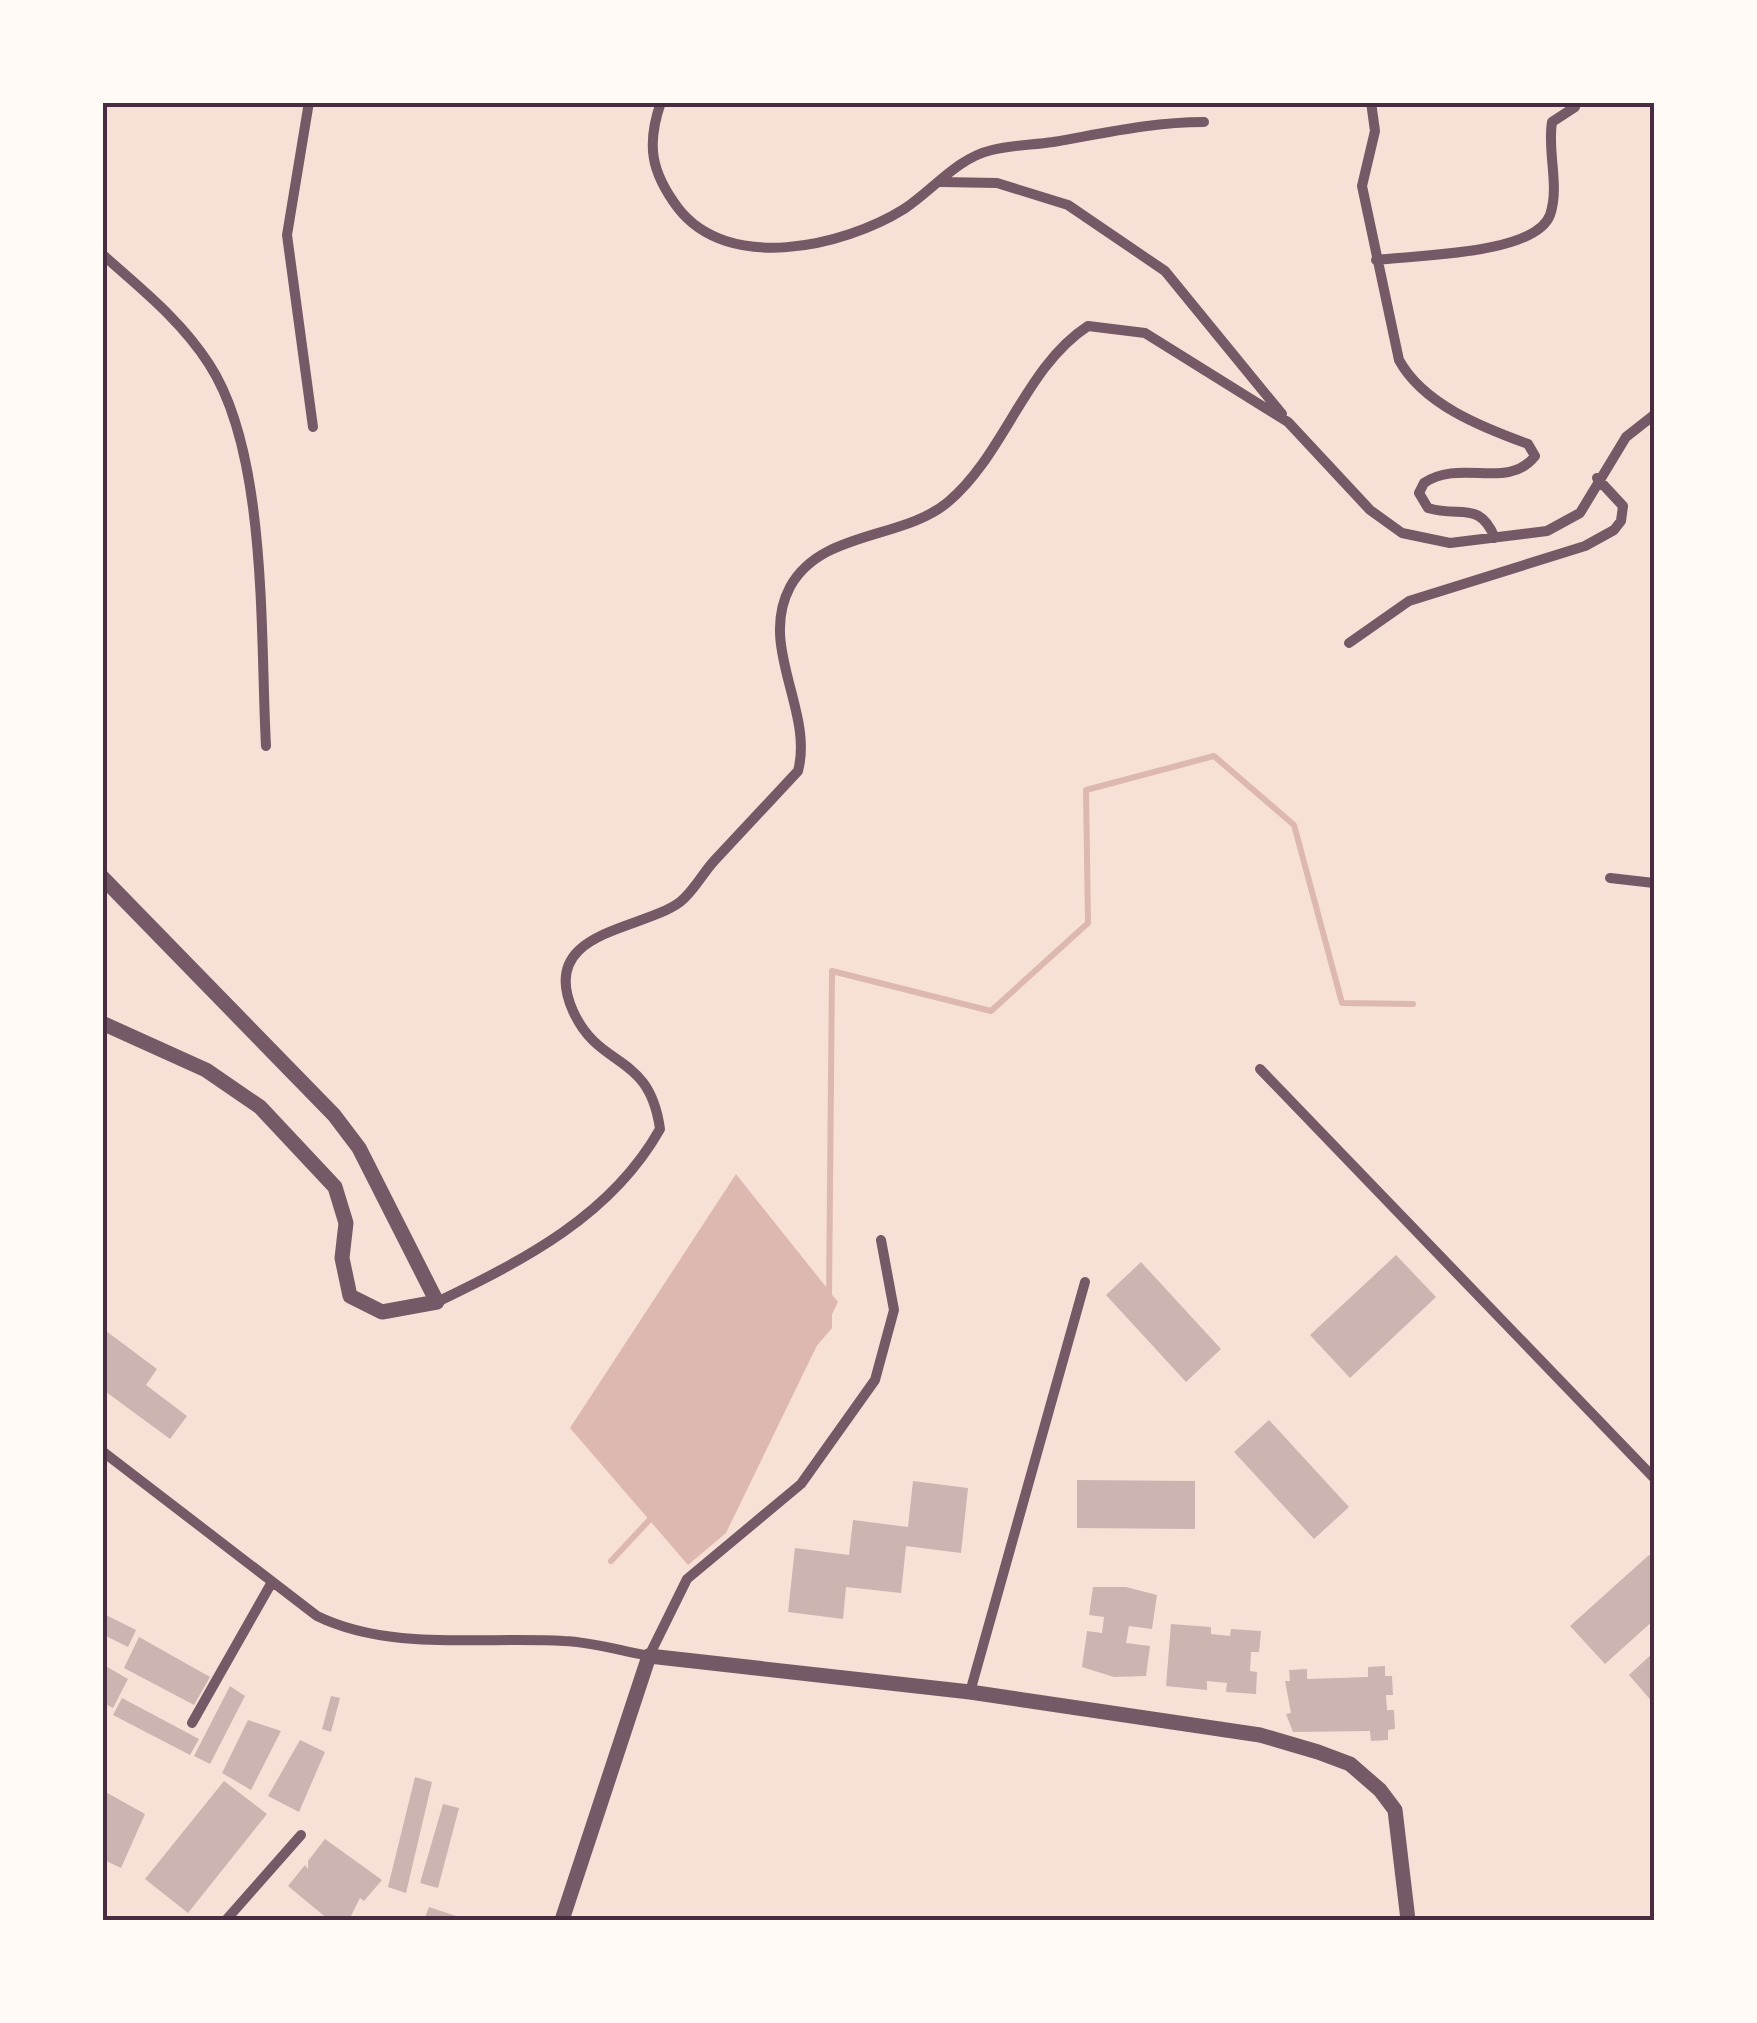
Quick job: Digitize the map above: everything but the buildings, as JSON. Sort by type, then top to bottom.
[{"type":"street","points":[[309,102],[287,235],[314,428]]},
{"type":"street","points":[[661,102],[649,135],[652,162],[684,216],[710,237],[765,249],[838,238],[902,210],[965,160],[990,150],[1152,122],[1204,122]]},
{"type":"street","points":[[1372,102],[1375,130],[1362,186],[1399,360],[1410,381],[1430,397],[1528,444],[1535,456],[1527,466],[1498,475],[1456,470],[1424,483],[1419,493],[1428,508],[1448,514],[1474,511],[1488,520],[1495,538]]},
{"type":"street","points":[[1376,260],[1516,243],[1541,228],[1550,215],[1553,193],[1552,122],[1575,107]]},
{"type":"street","points":[[940,182],[997,183],[1068,205],[1165,271],[1288,422],[1370,510],[1402,533],[1450,543],[1547,531],[1580,513],[1626,437],[1654,415]]},
{"type":"street","points":[[102,254],[179,324],[232,405],[250,474],[266,746]]},
{"type":"street","points":[[102,1023],[206,1070],[260,1107],[335,1187],[346,1223],[342,1258],[350,1296],[382,1312],[436,1302],[504,1270],[583,1220],[644,1157],[660,1129],[647,1081],[590,1040],[572,1009],[567,980],[573,958],[588,943],[612,928],[680,902],[798,771],[804,746],[778,624],[791,586],[812,564],[870,534],[904,527],[944,506],[978,474],[1064,341],[1088,326],[1145,333],[1288,422]]},
{"type":"street","points":[[1350,643],[1409,601],[1585,546],[1614,530],[1621,521],[1623,506],[1598,478]]},
{"type":"street","points":[[102,877],[334,1115],[359,1148],[436,1302]]},
{"type":"street","points":[[1610,878],[1654,883]]},
{"type":"street","points":[[1260,1069],[1654,1478]]},
{"type":"street","points":[[562,1920],[649,1656],[687,1578],[800,1484],[875,1380],[894,1310],[881,1240]]},
{"type":"street","points":[[970,1692],[1086,1282]]},
{"type":"street","points":[[102,1450],[316,1616],[343,1629],[411,1638],[568,1641],[649,1656],[970,1692],[1260,1734],[1350,1764],[1380,1790],[1394,1810],[1408,1920]]},
{"type":"street","points":[[192,1723],[272,1582]]},
{"type":"street","points":[[226,1920],[301,1836]]},
{"type":"shaded area","points":[[736,1174],[838,1302],[726,1533],[688,1565],[570,1428]]},
{"type":"waterway","points":[[829,1297],[832,971],[991,1011],[1088,923],[1086,790],[1214,756],[1294,825],[1342,1003],[1413,1004]]},
{"type":"waterway","points":[[816,1342],[829,1327],[829,1315]]},
{"type":"waterway","points":[[611,1561],[654,1515]]}]
